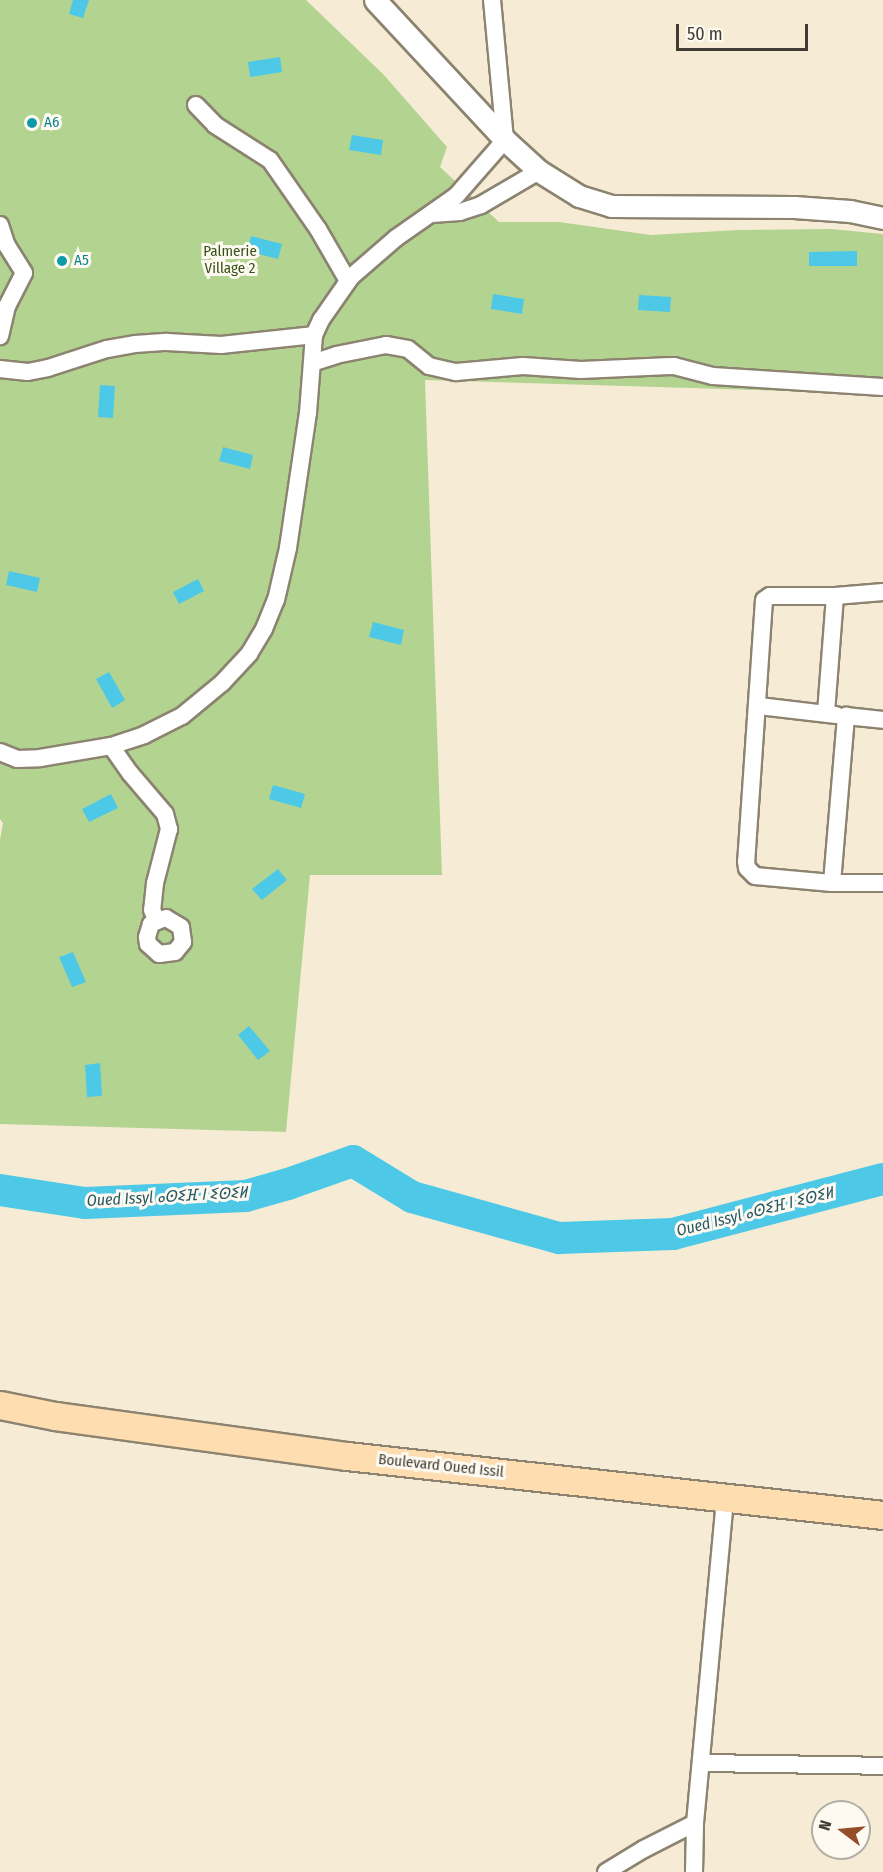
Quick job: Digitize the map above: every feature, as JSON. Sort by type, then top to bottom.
[{"type":"main road","name":"Boulevard Oued Issil","points":[[0,1405],[55,1416],[347,1456],[883,1515]]},
{"type":"street","points":[[375,0],[505,140],[539,171],[579,196],[611,206],[794,207],[850,211],[883,218]]},
{"type":"street","points":[[0,752],[17,759],[40,758],[111,746],[144,735],[182,716],[222,683],[249,654],[264,629],[276,600],[288,548],[308,413],[314,335],[348,281],[381,250],[432,214],[463,188],[505,140],[492,0]]},
{"type":"street","points":[[196,105],[215,125],[270,160],[318,229],[348,281]]},
{"type":"street","points":[[432,214],[460,212],[481,205],[539,171]]},
{"type":"street","points":[[0,225],[6,244],[24,273],[7,306],[0,336]]},
{"type":"street","points":[[0,369],[28,372],[107,349],[135,344],[167,342],[221,345],[314,335]]},
{"type":"street","points":[[312,363],[336,355],[387,345],[408,349],[429,366],[456,372],[523,366],[581,370],[674,366],[723,377],[883,387]]},
{"type":"street","points":[[883,592],[835,596],[770,596],[764,600],[756,695],[759,706],[747,868],[754,876],[832,883],[883,883]]},
{"type":"street","points":[[825,713],[835,596]]},
{"type":"street","points":[[759,706],[883,720]]},
{"type":"street","points":[[832,883],[846,716]]},
{"type":"street","points":[[111,746],[130,773],[165,814],[169,829],[155,883],[152,910],[157,921]]},
{"type":"street","points":[[694,1872],[695,1823],[725,1497]]},
{"type":"street","points":[[702,1763],[883,1766]]},
{"type":"street","points":[[606,1872],[644,1849],[695,1823]]},
{"type":"green space","name":"Palmerie Village 2","points":[[0,0],[306,0],[384,75],[447,147],[440,167],[499,222],[559,222],[651,235],[738,230],[831,229],[883,234],[883,394],[425,380],[442,875],[310,875],[286,1132],[0,1124],[0,840],[3,823],[0,819]]},
{"type":"water","points":[[73,0],[89,0],[83,18],[69,14]]},
{"type":"water","points":[[280,57],[282,72],[250,77],[248,62]]},
{"type":"water","points":[[352,135],[383,140],[381,155],[349,150]]},
{"type":"water","points":[[251,236],[282,244],[278,259],[247,251]]},
{"type":"water","points":[[857,251],[857,266],[809,266],[809,252]]},
{"type":"water","points":[[493,294],[524,299],[522,314],[491,309]]},
{"type":"water","points":[[639,295],[671,297],[670,312],[638,310]]},
{"type":"water","points":[[100,385],[115,386],[113,418],[98,417]]},
{"type":"water","points":[[223,447],[253,455],[250,469],[219,461]]},
{"type":"water","points":[[9,571],[40,578],[37,592],[6,585]]},
{"type":"water","points":[[198,579],[204,591],[179,604],[173,592]]},
{"type":"water","points":[[373,622],[404,630],[401,645],[369,637]]},
{"type":"water","points":[[109,672],[125,700],[112,708],[96,679]]},
{"type":"water","points":[[273,785],[305,794],[301,808],[269,799]]},
{"type":"water","points":[[111,794],[118,808],[89,822],[82,809]]},
{"type":"water","points":[[278,869],[287,880],[262,900],[252,889]]},
{"type":"water","points":[[73,952],[86,982],[72,987],[59,957]]},
{"type":"water","points":[[249,1026],[270,1051],[258,1060],[238,1035]]},
{"type":"water","points":[[100,1063],[102,1096],[87,1097],[85,1065]]},
{"type":"waterway","name":"Oued Issyl ⴰⵙⵉⴼ ⵏ ⵉⵙⵉⵍ","points":[[0,1190],[85,1203],[246,1196],[353,1161],[412,1197],[559,1238],[673,1234],[883,1179]]},
{"type":"place","name":"A6","points":[[32,123]]},
{"type":"place","name":"A5","points":[[62,261]]}]
